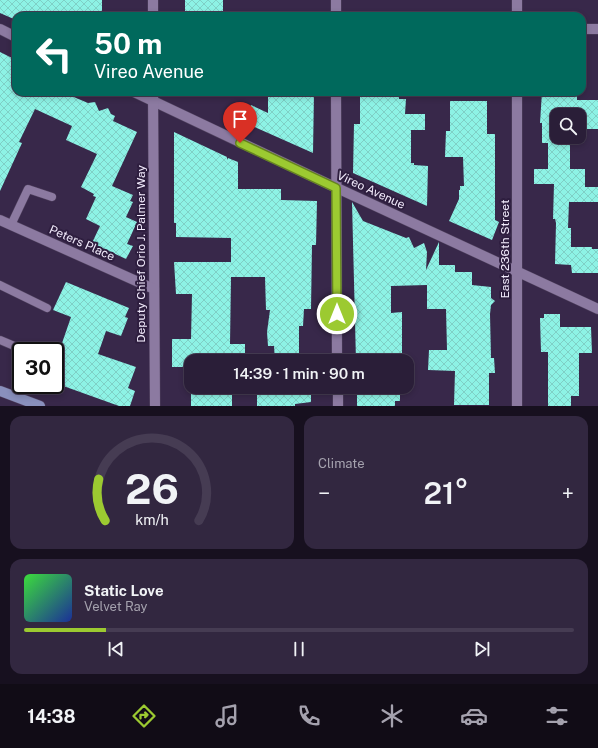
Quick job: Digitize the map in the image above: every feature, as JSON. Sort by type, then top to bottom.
[{"type":"main road","points":[[0,391],[40,406]]},
{"type":"street","points":[[153,0],[153,12]]},
{"type":"street","points":[[336,0],[336,12]]},
{"type":"street","points":[[517,0],[517,12]]},
{"type":"street","points":[[586,29],[598,29]]},
{"type":"street","points":[[0,30],[12,35]]},
{"type":"street","points":[[336,96],[337,354]]},
{"type":"street","name":"East 236th Street","points":[[517,96],[517,406]]},
{"type":"street","name":"Vireo Avenue","points":[[153,97],[336,188],[598,309]]},
{"type":"street","name":"Deputy Chief Orio J. Palmer Way","points":[[153,97],[155,406]]},
{"type":"street","name":"Peters Place","points":[[0,220],[154,289]]},
{"type":"street","points":[[338,394],[338,406]]},
{"type":"lane","points":[[11,225],[28,189],[52,197]]},
{"type":"lane","points":[[0,284],[47,308]]},
{"type":"lane","points":[[0,340],[12,345]]},
{"type":"building","points":[[0,0],[102,0],[102,12],[12,12],[12,18],[0,13]]},
{"type":"building","points":[[185,0],[223,0],[223,12],[185,12]]},
{"type":"building","points":[[0,52],[12,58],[12,96],[71,96],[88,103],[95,102],[99,111],[108,108],[111,114],[115,116],[113,121],[137,132],[112,186],[133,195],[130,201],[133,202],[126,217],[137,222],[127,244],[133,246],[126,259],[92,243],[100,226],[86,219],[96,197],[93,196],[94,194],[81,187],[97,154],[66,140],[72,126],[35,109],[19,142],[22,143],[0,191]]},
{"type":"building","points":[[268,96],[314,96],[313,153],[243,122],[251,105],[268,113]]},
{"type":"building","points":[[542,96],[577,96],[577,100],[598,100],[598,129],[586,129],[586,108],[550,108],[550,144],[570,144],[570,169],[585,169],[585,187],[598,187],[598,202],[569,202],[568,228],[571,228],[571,247],[592,247],[592,249],[598,249],[598,273],[572,273],[571,265],[555,264],[556,223],[555,219],[553,219],[554,184],[534,184],[534,169],[548,169],[548,143],[542,143],[542,123],[540,123]]},
{"type":"building","points":[[360,97],[399,97],[399,99],[406,99],[405,114],[425,114],[425,130],[411,130],[411,163],[414,163],[414,165],[428,166],[427,206],[353,173],[354,124],[360,124]]},
{"type":"building","points":[[450,101],[487,101],[487,134],[495,134],[495,220],[499,222],[492,240],[449,221],[459,199],[460,186],[464,186],[463,157],[445,157],[446,131],[450,131]]},
{"type":"building","points":[[174,132],[227,157],[227,160],[228,158],[238,162],[238,189],[281,189],[281,200],[317,201],[316,245],[312,245],[311,309],[304,309],[303,326],[299,326],[299,354],[275,354],[274,346],[268,346],[267,332],[270,310],[266,310],[265,277],[231,277],[230,344],[245,344],[245,354],[184,354],[184,367],[172,367],[172,339],[191,339],[192,294],[176,294],[174,262],[231,262],[231,238],[176,237],[176,223],[174,223]]},
{"type":"building","points":[[352,202],[363,221],[406,238],[409,237],[414,248],[424,243],[427,252],[426,270],[439,242],[439,265],[455,265],[455,272],[472,272],[472,285],[491,287],[491,298],[495,301],[491,305],[490,314],[491,358],[494,358],[495,373],[489,373],[489,405],[454,405],[455,371],[428,370],[429,350],[447,350],[446,309],[427,309],[427,285],[391,286],[391,313],[402,312],[402,354],[356,354]]},
{"type":"building","points":[[66,282],[129,308],[125,317],[128,318],[121,336],[106,331],[98,354],[136,367],[128,388],[135,391],[130,406],[119,406],[64,386],[64,342],[62,342],[71,317],[53,310]]},
{"type":"building","points":[[544,314],[560,314],[560,327],[591,327],[592,353],[579,353],[579,396],[571,396],[571,406],[548,406],[548,352],[541,352],[540,318],[544,318]]},
{"type":"building","points":[[191,394],[232,394],[232,406],[191,406]]},
{"type":"building","points":[[257,394],[311,394],[311,402],[295,404],[295,406],[257,406]]},
{"type":"building","points":[[357,394],[400,394],[400,401],[395,401],[395,406],[357,406]]},
{"type":"route","points":[[240,143],[336,188],[337,314]]}]
